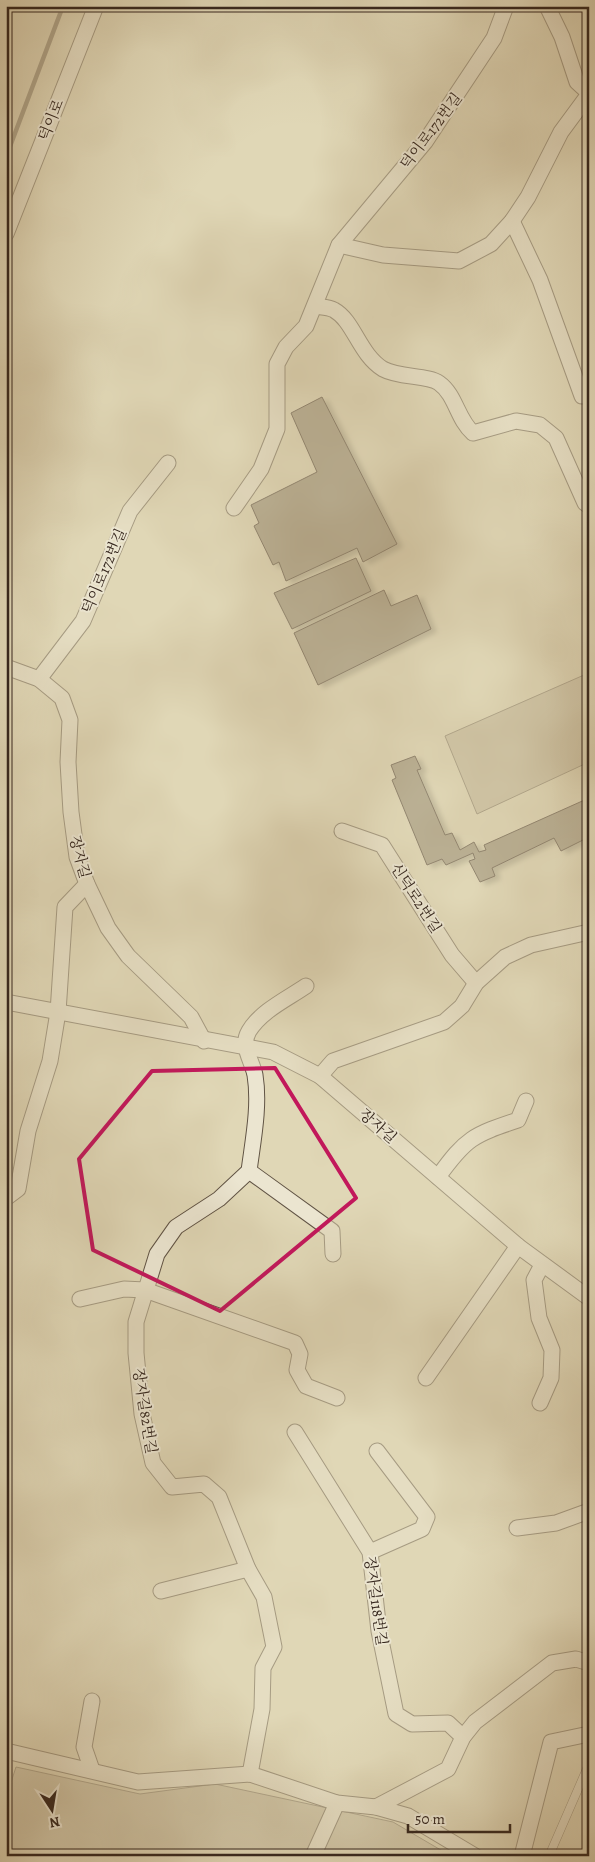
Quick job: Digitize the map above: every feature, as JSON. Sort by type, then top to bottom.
[{"type":"street","name":"덕이로","points":[[6,234],[96,6]]},
{"type":"street","name":"덕이로172번길","points":[[234,508],[261,469],[278,429],[277,364],[286,347],[306,326],[340,245],[436,127],[494,38],[506,6]]},
{"type":"street","points":[[340,245],[383,254],[459,261],[491,244],[512,221],[528,197],[561,132],[589,94],[576,82],[562,37],[548,6]]},
{"type":"street","points":[[512,221],[540,280],[582,396],[589,396]]},
{"type":"street","points":[[315,306],[334,310],[346,322],[364,354],[382,368],[400,376],[438,382],[449,393],[463,424],[473,433],[516,422],[540,425],[556,438],[585,504],[589,506]]},
{"type":"street","name":"덕이로172번길","points":[[39,679],[83,621],[130,512],[168,463]]},
{"type":"street","name":"장자길","points":[[6,667],[39,679],[62,698],[70,720],[68,762],[71,812],[77,856],[87,884],[108,928],[128,956],[191,1017],[204,1041]]},
{"type":"street","name":"신덕로2번길","points":[[342,831],[382,845],[452,955],[476,983]]},
{"type":"street","points":[[6,1198],[18,1189],[28,1132],[50,1061],[58,1012],[65,906],[87,884]]},
{"type":"street","points":[[320,1076],[333,1061],[444,1022],[462,1006],[476,983],[505,956],[531,945],[589,932]]},
{"type":"street","points":[[306,986],[261,1017],[248,1032],[246,1049],[254,1075],[256,1103],[249,1171],[332,1231],[333,1254]]},
{"type":"street","name":"장자길","points":[[6,1002],[246,1049],[273,1052],[320,1076],[518,1246],[589,1298]]},
{"type":"street","points":[[438,1177],[458,1150],[481,1132],[518,1120],[526,1101]]},
{"type":"street","name":"장자길82번길","points":[[249,1171],[219,1199],[176,1227],[156,1254],[136,1322],[136,1353],[142,1414],[153,1463],[172,1487],[204,1484],[219,1498],[248,1568],[264,1597],[274,1647],[263,1668],[262,1710],[250,1774]]},
{"type":"street","points":[[426,1378],[518,1246]]},
{"type":"street","points":[[540,1403],[551,1378],[552,1350],[539,1318],[534,1280],[542,1265]]},
{"type":"street","points":[[80,1299],[124,1289],[145,1290],[295,1343],[300,1354],[297,1370],[306,1386],[337,1398]]},
{"type":"street","name":"장자길118번길","points":[[295,1432],[370,1552],[379,1631],[396,1714],[412,1724],[448,1723],[464,1737]]},
{"type":"street","points":[[370,1552],[422,1528],[427,1517],[377,1451]]},
{"type":"street","points":[[517,1528],[556,1523],[589,1511]]},
{"type":"street","points":[[161,1592],[248,1568]]},
{"type":"street","points":[[376,1807],[448,1769],[464,1737],[475,1722],[552,1663],[576,1659],[589,1663]]},
{"type":"street","points":[[92,1701],[84,1747],[92,1770]]},
{"type":"street","points":[[522,1856],[551,1742],[589,1734]]},
{"type":"street","points":[[6,1751],[138,1782],[250,1774],[336,1803],[376,1807],[408,1816],[475,1856]]},
{"type":"street","points":[[313,1856],[324,1836],[336,1803]]},
{"type":"lane","points":[[549,1856],[589,1764]]},
{"type":"highlighted area","points":[[275,1068],[356,1198],[220,1311],[93,1250],[79,1159],[152,1071]]},
{"type":"shaded area","points":[[584,675],[589,683],[589,762],[477,814],[445,736]]},
{"type":"shaded area","points":[[16,1767],[140,1794],[215,1784],[393,1822],[451,1856],[6,1856],[6,1798]]},
{"type":"building","points":[[322,397],[397,544],[363,562],[357,548],[286,581],[279,562],[273,565],[254,526],[259,523],[251,505],[317,472],[291,413]]},
{"type":"building","points":[[356,558],[371,591],[292,629],[274,593]]},
{"type":"building","points":[[384,590],[391,606],[417,595],[431,629],[318,685],[294,633]]},
{"type":"building","points":[[415,756],[421,769],[417,770],[445,835],[452,833],[460,850],[474,842],[479,852],[486,850],[484,845],[589,798],[589,837],[561,851],[554,838],[492,868],[495,876],[480,882],[469,861],[475,859],[473,853],[446,865],[442,859],[427,865],[392,780],[396,778],[391,765]]},
{"type":"waterway","points":[[6,157],[63,6]]}]
